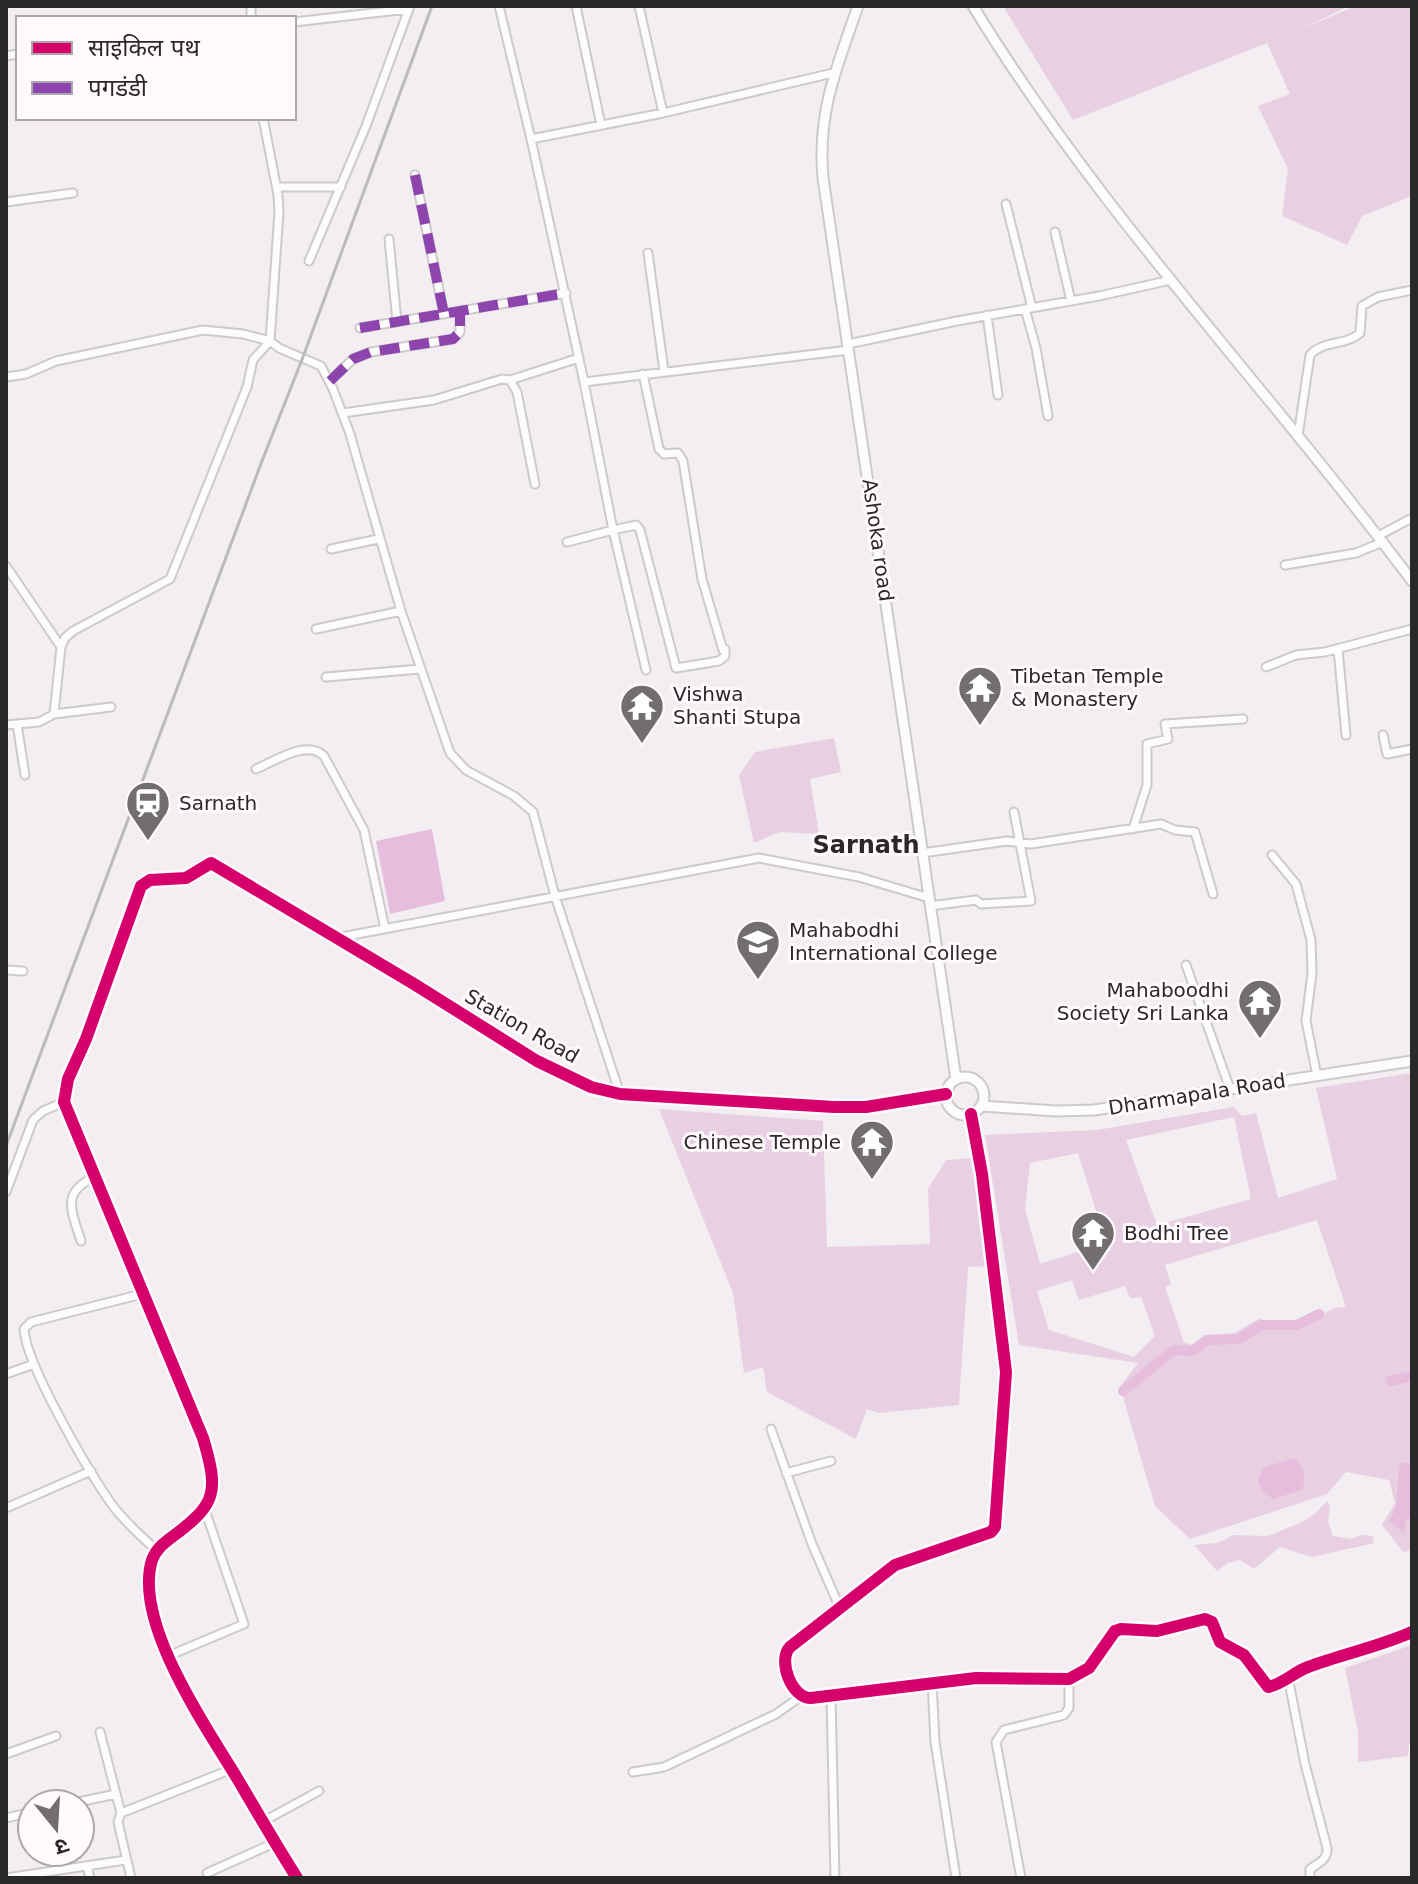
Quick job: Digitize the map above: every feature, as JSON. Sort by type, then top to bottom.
[{"type":"street","points":[[499,6],[566,293],[613,530],[646,670]]},
{"type":"street","points":[[576,6],[601,125]]},
{"type":"street","points":[[639,6],[663,113]]},
{"type":"street","name":"Ashoka road","points":[[858,6],[833,73],[826,105],[821,161],[956,1079]]},
{"type":"street","points":[[973,6],[1047,120],[1412,581]]},
{"type":"street","points":[[296,22],[409,8],[341,187],[309,261]]},
{"type":"street","points":[[531,139],[663,113],[833,73]]},
{"type":"street","points":[[54,714],[61,647],[73,631],[170,579],[247,387],[253,360],[270,341],[279,212],[263,120]]},
{"type":"street","points":[[415,175],[444,314]]},
{"type":"street","points":[[277,187],[341,187]]},
{"type":"street","points":[[6,202],[73,193]]},
{"type":"street","points":[[1006,204],[1048,416]]},
{"type":"street","points":[[1055,232],[1071,301]]},
{"type":"street","points":[[389,239],[397,322]]},
{"type":"street","points":[[648,253],[664,371]]},
{"type":"street","points":[[584,382],[849,347],[987,315],[1171,280]]},
{"type":"street","points":[[1298,436],[1310,355],[1323,346],[1353,339],[1360,333],[1362,306],[1368,301],[1412,290]]},
{"type":"street","points":[[360,328],[566,293]]},
{"type":"street","points":[[330,381],[353,359],[371,352],[453,339],[460,332],[460,311]]},
{"type":"street","points":[[987,315],[998,395]]},
{"type":"street","points":[[6,377],[26,374],[56,361],[203,330],[243,334],[270,341],[279,348],[315,362],[325,371],[343,413],[378,539],[445,742],[458,763],[514,796],[533,812],[555,896],[620,1094]]},
{"type":"street","points":[[343,413],[434,400],[579,358]]},
{"type":"street","points":[[567,542],[636,525],[640,530],[676,668],[719,661],[725,656],[702,579],[683,461],[678,453],[664,454],[659,449],[643,374]]},
{"type":"street","points":[[510,380],[517,392],[535,484]]},
{"type":"street","points":[[1285,565],[1356,553],[1412,518]]},
{"type":"street","points":[[331,549],[378,539]]},
{"type":"street","points":[[6,566],[61,647]]},
{"type":"street","points":[[316,629],[401,611]]},
{"type":"street","points":[[1266,667],[1296,655],[1338,649],[1412,629]]},
{"type":"street","points":[[1338,649],[1346,735]]},
{"type":"street","points":[[326,677],[420,669]]},
{"type":"street","points":[[6,725],[39,722],[54,714],[111,707]]},
{"type":"street","points":[[1133,829],[1147,785],[1147,744],[1168,739],[1165,724],[1243,719]]},
{"type":"street","points":[[17,724],[25,775]]},
{"type":"street","points":[[1383,735],[1387,754],[1412,749]]},
{"type":"street","points":[[256,769],[306,749],[316,749],[324,756],[364,830],[385,929]]},
{"type":"street","points":[[336,938],[759,858],[859,877],[929,902],[976,900],[981,904],[1031,901],[1014,812]]},
{"type":"street","points":[[922,853],[1161,824],[1178,831],[1195,832],[1213,894]]},
{"type":"street","points":[[1272,855],[1296,884],[1311,940],[1312,973],[1306,1021],[1317,1076]]},
{"type":"street","points":[[211,863],[186,878],[145,881],[138,891],[86,1039],[68,1079],[64,1102],[203,1438],[212,1477],[211,1494],[205,1510],[156,1550],[150,1572],[153,1608],[168,1656],[192,1705],[297,1878]]},
{"type":"street","name":"Station Road","points":[[211,863],[537,1061],[591,1087],[620,1094],[834,1107],[866,1107],[946,1094]]},
{"type":"street","points":[[1186,965],[1230,1089]]},
{"type":"street","points":[[6,970],[23,971]]},
{"type":"street","name":"Dharmapala Road","points":[[981,1106],[1078,1111],[1412,1061]]},
{"type":"street","points":[[968,1077],[979,1083],[984,1094],[981,1106],[971,1114],[953,1111],[946,1101],[951,1083],[956,1079],[968,1077]]},
{"type":"street","points":[[6,1192],[33,1120],[43,1111],[64,1102]]},
{"type":"street","points":[[800,1697],[785,1664],[785,1652],[839,1606],[895,1565],[991,1532],[995,1527],[1006,1372],[981,1161],[971,1114]]},
{"type":"street","points":[[81,1241],[72,1214],[72,1198],[78,1186],[95,1177]]},
{"type":"street","points":[[142,1294],[27,1325],[24,1335],[34,1364],[91,1471],[120,1515],[156,1550]]},
{"type":"street","points":[[6,1374],[34,1364]]},
{"type":"street","points":[[771,1429],[812,1544],[839,1606]]},
{"type":"street","points":[[786,1473],[831,1461]]},
{"type":"street","points":[[6,1508],[91,1471]]},
{"type":"street","points":[[168,1656],[244,1624],[205,1510]]},
{"type":"street","points":[[633,1772],[664,1767],[776,1714],[800,1697],[976,1678],[1069,1679],[1089,1668],[1115,1631],[1121,1629],[1157,1631],[1205,1619],[1212,1622],[1220,1642],[1244,1655],[1268,1687],[1310,1666],[1357,1654],[1412,1632]]},
{"type":"street","points":[[1288,1677],[1305,1764],[1327,1848],[1324,1859],[1310,1869],[1310,1878]]},
{"type":"street","points":[[1021,1878],[996,1742],[1004,1730],[1064,1715],[1069,1708],[1069,1679]]},
{"type":"street","points":[[932,1682],[935,1742],[956,1878]]},
{"type":"street","points":[[831,1695],[835,1878]]},
{"type":"street","points":[[100,1732],[121,1813],[118,1822],[131,1878]]},
{"type":"street","points":[[6,1754],[56,1736]]},
{"type":"street","points":[[121,1813],[232,1769]]},
{"type":"street","points":[[262,1822],[319,1791]]},
{"type":"street","points":[[96,1798],[116,1794]]},
{"type":"street","points":[[207,1873],[274,1843]]},
{"type":"street","points":[[96,1865],[126,1860]]},
{"type":"street","points":[[6,1877],[76,1868]]},
{"type":"shaded area","points":[[1003,6],[1349,6],[1303,28],[1356,6],[1412,6],[1412,196],[1362,216],[1347,245],[1282,216],[1288,169],[1258,106],[1290,94],[1267,43],[1073,120]]},
{"type":"shaded area","points":[[834,738],[841,772],[810,779],[819,834],[780,832],[754,843],[739,775],[755,752]]},
{"type":"shaded area","points":[[432,829],[445,901],[390,914],[376,841]]},
{"type":"shaded area","points":[[1412,1073],[1412,1550],[1403,1552],[1382,1525],[1395,1503],[1389,1480],[1346,1472],[1327,1494],[1190,1539],[1155,1506],[1120,1387],[1138,1363],[1019,1345],[985,1135],[1097,1130],[1234,1107],[1242,1116],[1256,1113],[1278,1198],[1337,1179],[1316,1088]],"holes":[[[1234,1117],[1251,1199],[1157,1225],[1126,1140]],[[1078,1153],[1106,1243],[1040,1264],[1025,1209],[1030,1163]],[[1317,1220],[1346,1307],[1334,1308],[1303,1325],[1271,1329],[1260,1318],[1235,1333],[1205,1335],[1191,1345],[1184,1342],[1165,1287],[1171,1284],[1165,1265]],[[1072,1280],[1079,1300],[1125,1286],[1130,1298],[1141,1297],[1155,1336],[1134,1357],[1049,1330],[1037,1291]]]},
{"type":"shaded area","points":[[659,1109],[823,1121],[827,1247],[930,1244],[928,1189],[946,1160],[976,1158],[991,1266],[968,1267],[959,1405],[879,1413],[867,1409],[856,1439],[767,1392],[763,1367],[744,1373],[733,1293]]},
{"type":"shaded area","points":[[1295,1458],[1304,1473],[1302,1490],[1273,1499],[1262,1491],[1258,1480],[1264,1467]]},
{"type":"shaded area","points":[[1401,1463],[1412,1463],[1412,1517],[1406,1520],[1404,1533],[1389,1521],[1397,1500]]},
{"type":"shaded area","points":[[1327,1501],[1333,1536],[1351,1539],[1362,1535],[1373,1536],[1374,1543],[1312,1557],[1280,1547],[1254,1569],[1240,1560],[1228,1563],[1217,1571],[1194,1545],[1218,1543],[1233,1535],[1268,1536],[1302,1522]]},
{"type":"shaded area","points":[[1412,1645],[1412,1743],[1409,1744],[1408,1756],[1358,1762],[1358,1732],[1345,1668]]},
{"type":"waterway","points":[[1123,1391],[1174,1350],[1193,1351],[1207,1340],[1239,1339],[1261,1325],[1297,1325],[1319,1314]]},
{"type":"waterway","points":[[1390,1381],[1412,1376]]},
{"type":"railway","points":[[6,1146],[432,6]]},
{"type":"marked path","points":[[415,175],[444,314]]},
{"type":"marked path","points":[[360,328],[566,293]]},
{"type":"marked path","points":[[330,381],[353,359],[371,352],[453,339],[460,332],[460,311]]},
{"type":"cycle path","points":[[297,1878],[191,1703],[162,1643],[149,1585],[152,1560],[160,1547],[206,1505],[212,1484],[211,1472],[203,1438],[64,1102],[68,1079],[86,1039],[141,886],[150,880],[186,878],[211,863],[537,1061],[591,1087],[620,1094],[834,1107],[866,1107],[946,1094]]},
{"type":"cycle path","points":[[971,1114],[982,1174],[1006,1372],[995,1527],[991,1532],[895,1565],[790,1647],[786,1653],[786,1669],[798,1692],[811,1698],[976,1678],[1069,1679],[1089,1668],[1115,1631],[1157,1631],[1205,1619],[1212,1622],[1220,1642],[1244,1655],[1268,1687],[1308,1667],[1412,1632]]},
{"type":"place","name":"Tibetan Temple & Monastery","points":[[980,727]]},
{"type":"place","name":"Vishwa Shanti Stupa","points":[[642,745]]},
{"type":"place","name":"Sarnath","points":[[148,842]]},
{"type":"place","name":"Mahabodhi International College","points":[[758,981]]},
{"type":"place","name":"Mahaboodhi Society Sri Lanka","points":[[1260,1040]]},
{"type":"place","name":"Chinese Temple","points":[[872,1181]]},
{"type":"place","name":"Bodhi Tree","points":[[1093,1272]]},
{"type":"district","name":"Sarnath","points":[[866,845]]}]
